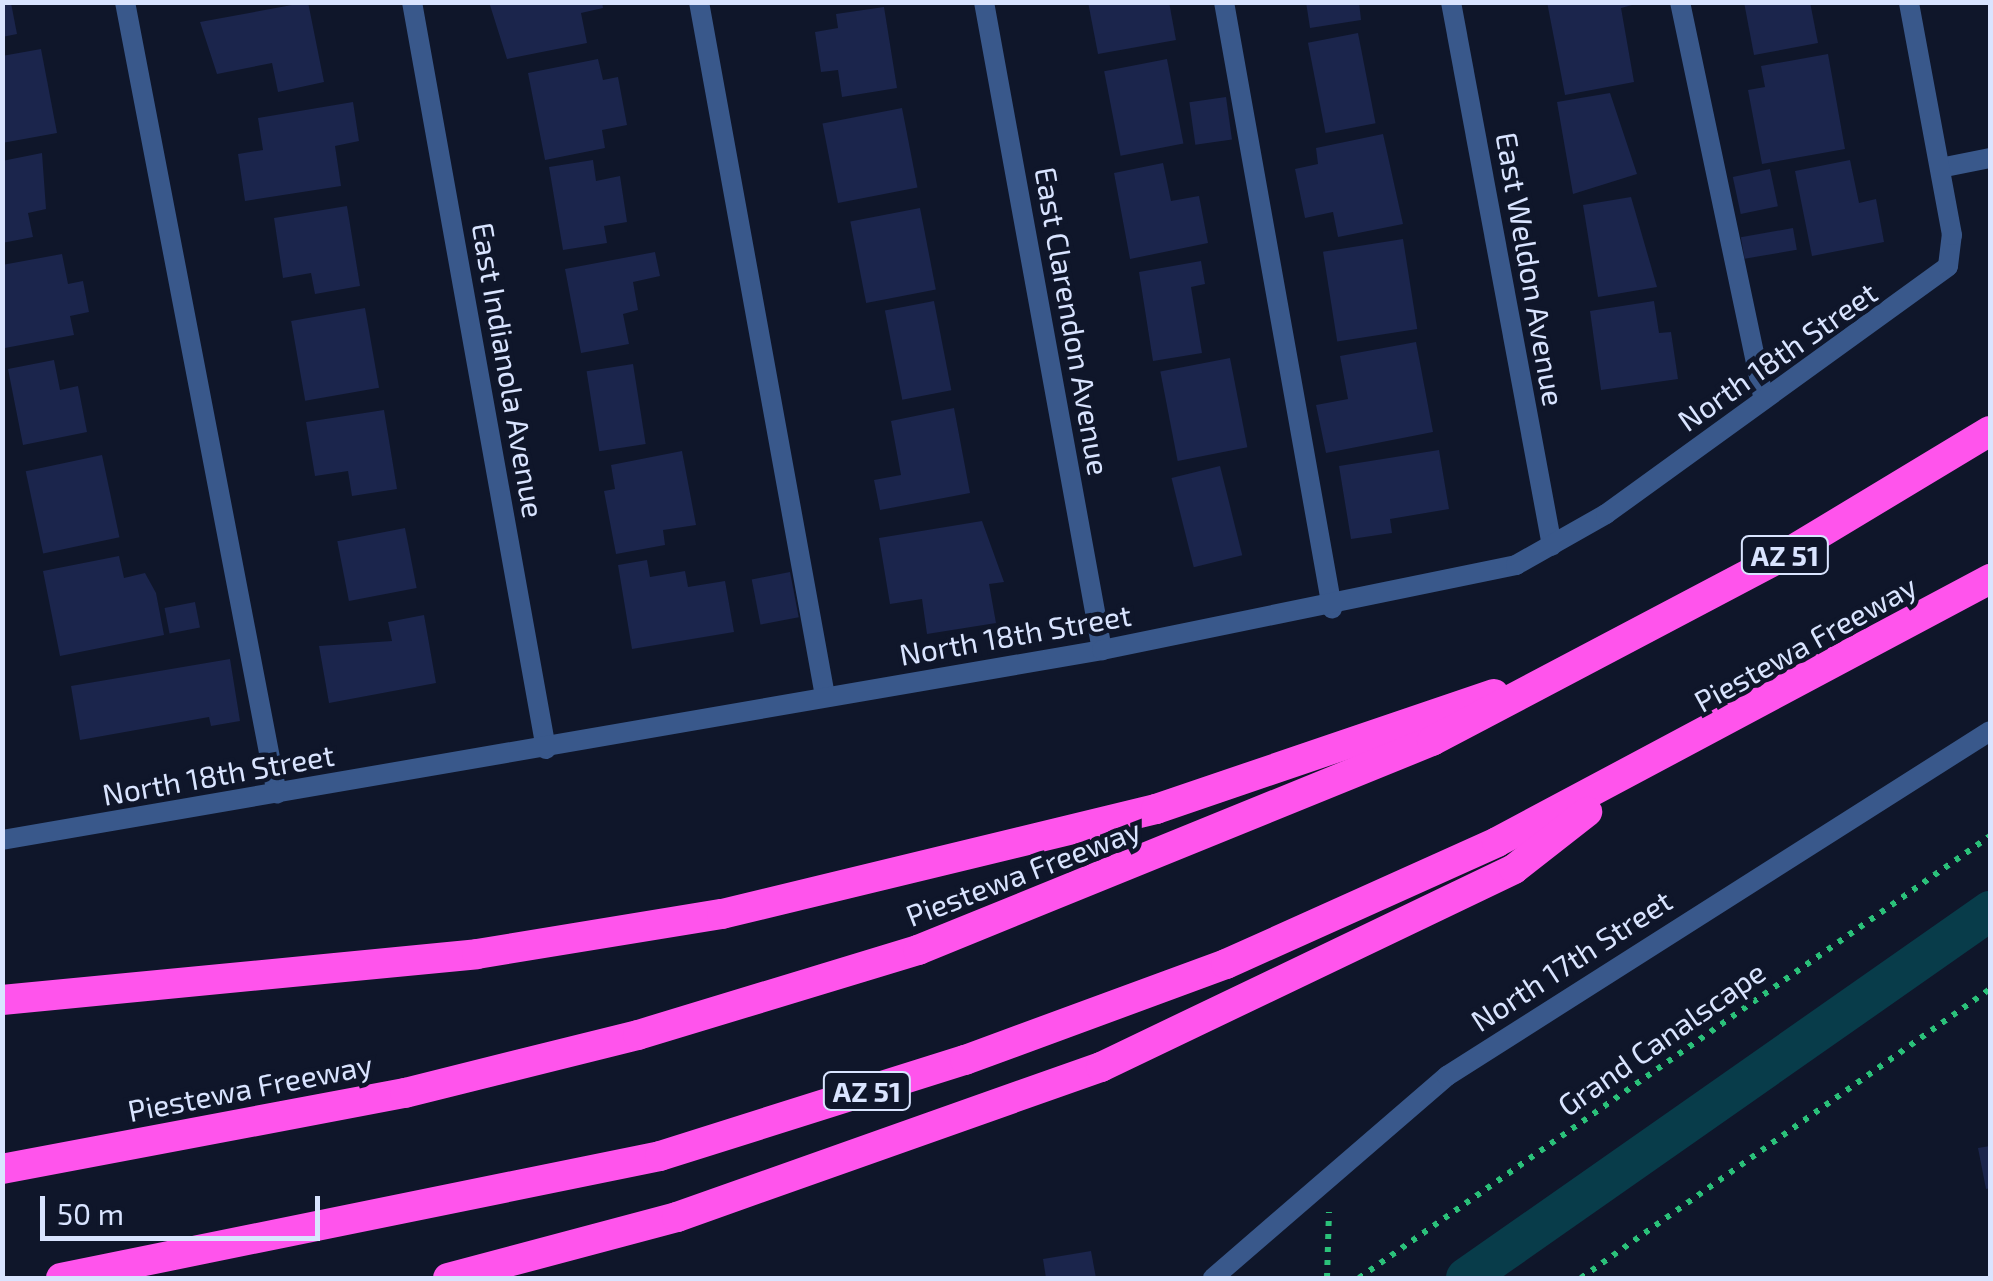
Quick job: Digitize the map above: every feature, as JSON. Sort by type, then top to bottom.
[{"type":"highway","name":"Piestewa Freeway","points":[[2,1169],[405,1092],[638,1035],[918,950],[1212,836],[1573,669],[1990,432]]},
{"type":"highway","name":"Piestewa Freeway","points":[[61,1278],[660,1156],[965,1060],[1226,964],[1633,777],[1990,579]]},
{"type":"highway","points":[[2,1000],[476,954],[722,914],[1156,808],[1573,669]]},
{"type":"highway","points":[[448,1278],[677,1218],[1101,1067],[1514,869],[1633,777]]},
{"type":"street","points":[[126,2],[277,794]]},
{"type":"street","name":"East Indianola Avenue","points":[[412,2],[546,748]]},
{"type":"street","points":[[699,2],[825,696]]},
{"type":"street","name":"East Clarendon Avenue","points":[[984,2],[1102,650]]},
{"type":"street","points":[[1224,2],[1332,608]]},
{"type":"street","name":"East Weldon Avenue","points":[[1451,2],[1552,546]]},
{"type":"street","points":[[1680,2],[1731,276],[1764,399]]},
{"type":"street","points":[[1909,2],[1940,168],[1990,158]]},
{"type":"street","name":"North 18th Street","points":[[2,840],[1102,650],[1484,577],[1552,546],[1948,266],[1940,168]]},
{"type":"street","name":"North 17th Street","points":[[1213,1278],[1309,1186],[1557,1001],[1990,730]]},
{"type":"path","name":"Grand Canalscape","points":[[1359,1278],[1990,836]]},
{"type":"path","points":[[1581,1278],[1990,990]]},
{"type":"path","points":[[1309,1186],[1334,1228],[1327,1278]]},
{"type":"building","points":[[308,2],[324,82],[278,92],[272,63],[217,74],[200,22]]},
{"type":"building","points":[[489,2],[602,2],[603,8],[581,13],[587,43],[507,59]]},
{"type":"building","points":[[1088,2],[1169,2],[1176,40],[1098,54]]},
{"type":"building","points":[[1306,2],[1359,2],[1361,20],[1310,28]]},
{"type":"building","points":[[1547,2],[1643,2],[1621,8],[1634,82],[1565,95]]},
{"type":"building","points":[[1744,2],[1810,2],[1818,43],[1754,55]]},
{"type":"building","points":[[2,3],[11,3],[17,34],[2,37]]},
{"type":"building","points":[[884,7],[897,88],[842,97],[838,70],[821,72],[815,32],[838,28],[836,14]]},
{"type":"building","points":[[1358,33],[1376,123],[1325,133],[1308,43]]},
{"type":"building","points":[[41,49],[57,133],[2,143],[2,56]]},
{"type":"building","points":[[1828,54],[1845,149],[1762,164],[1748,90],[1765,87],[1761,66]]},
{"type":"building","points":[[598,59],[603,80],[618,77],[627,125],[602,130],[605,148],[545,160],[528,73]]},
{"type":"building","points":[[1167,59],[1183,143],[1121,156],[1104,71]]},
{"type":"building","points":[[1610,93],[1637,174],[1573,194],[1557,102]]},
{"type":"building","points":[[1226,97],[1232,140],[1195,145],[1189,102]]},
{"type":"building","points":[[353,102],[359,141],[335,146],[341,186],[245,201],[238,154],[263,150],[258,118]]},
{"type":"building","points":[[902,108],[917,188],[838,203],[822,123]]},
{"type":"building","points":[[1383,134],[1403,224],[1338,237],[1333,212],[1305,218],[1295,169],[1318,164],[1316,148]]},
{"type":"building","points":[[42,153],[46,209],[28,213],[33,237],[2,243],[2,161]]},
{"type":"building","points":[[593,160],[596,181],[620,176],[627,222],[604,226],[607,243],[563,250],[549,167]]},
{"type":"building","points":[[1850,160],[1859,203],[1876,199],[1884,242],[1812,256],[1795,171]]},
{"type":"building","points":[[1163,163],[1171,201],[1199,196],[1208,243],[1130,259],[1114,173]]},
{"type":"building","points":[[1770,169],[1778,206],[1741,214],[1733,177]]},
{"type":"building","points":[[1631,197],[1657,287],[1598,297],[1583,205]]},
{"type":"building","points":[[347,206],[360,286],[315,294],[311,273],[283,278],[274,218]]},
{"type":"building","points":[[920,208],[936,289],[866,303],[850,222]]},
{"type":"building","points":[[1793,228],[1797,250],[1745,259],[1741,237]]},
{"type":"building","points":[[1403,239],[1417,329],[1337,342],[1323,252]]},
{"type":"building","points":[[655,252],[660,276],[633,282],[638,310],[623,314],[629,344],[581,353],[565,269]]},
{"type":"building","points":[[62,254],[68,284],[83,281],[89,312],[70,316],[74,335],[5,348],[2,265]]},
{"type":"building","points":[[1201,261],[1205,284],[1191,287],[1202,353],[1153,361],[1139,272]]},
{"type":"building","points":[[934,301],[951,390],[902,400],[885,311]]},
{"type":"building","points":[[1654,301],[1659,333],[1671,332],[1678,379],[1601,390],[1590,311]]},
{"type":"building","points":[[365,308],[379,388],[305,401],[291,321]]},
{"type":"building","points":[[1416,342],[1433,432],[1326,453],[1316,405],[1348,399],[1340,356]]},
{"type":"building","points":[[1230,358],[1247,447],[1178,461],[1160,372]]},
{"type":"building","points":[[54,360],[60,390],[78,386],[87,432],[23,445],[8,369]]},
{"type":"building","points":[[633,364],[646,444],[599,451],[587,371]]},
{"type":"building","points":[[954,408],[970,493],[880,510],[874,480],[901,475],[891,421]]},
{"type":"building","points":[[384,410],[397,489],[352,496],[348,471],[315,476],[306,422]]},
{"type":"building","points":[[1439,450],[1449,509],[1390,519],[1392,533],[1351,539],[1339,466]]},
{"type":"building","points":[[682,451],[696,525],[663,530],[665,545],[616,554],[604,491],[615,489],[611,465]]},
{"type":"building","points":[[102,455],[119,537],[43,553],[26,471]]},
{"type":"building","points":[[1220,466],[1242,555],[1194,567],[1171,478]]},
{"type":"building","points":[[982,521],[1004,582],[989,584],[996,623],[927,634],[922,599],[890,604],[879,538]]},
{"type":"building","points":[[405,528],[417,588],[349,601],[337,541]]},
{"type":"building","points":[[119,556],[124,578],[145,573],[156,593],[164,635],[60,656],[43,571]]},
{"type":"building","points":[[647,560],[650,577],[685,571],[688,587],[725,581],[734,632],[632,649],[618,565]]},
{"type":"building","points":[[790,572],[799,617],[760,625],[752,579]]},
{"type":"building","points":[[195,602],[200,628],[170,633],[165,608]]},
{"type":"building","points":[[424,615],[436,683],[329,703],[319,646],[392,641],[388,622]]},
{"type":"building","points":[[230,659],[240,721],[211,726],[209,717],[80,740],[71,686]]},
{"type":"building","points":[[1990,1146],[1990,1188],[1986,1189],[1978,1148]]},
{"type":"building","points":[[1091,1251],[1096,1278],[1046,1278],[1043,1259]]},
{"type":"waterway","points":[[1466,1278],[1990,911]]}]
